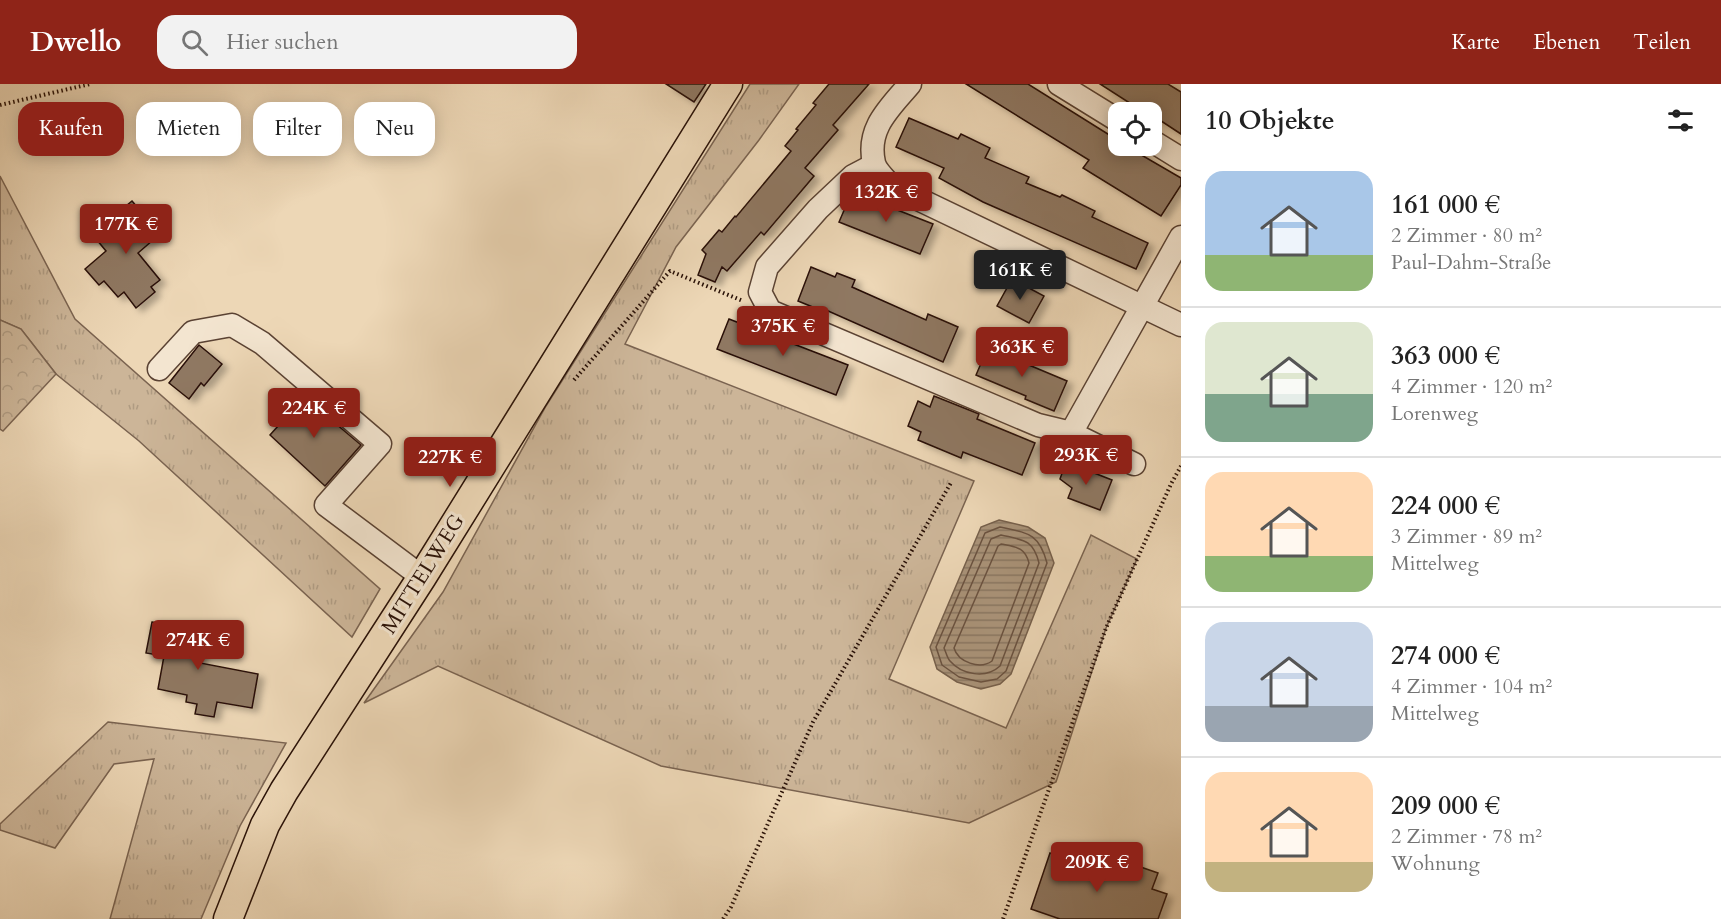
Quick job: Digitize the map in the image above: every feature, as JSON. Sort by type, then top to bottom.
[{"type":"main road","name":"MITTELWEG","points":[[228,919],[266,825],[284,790],[422,577],[728,84]]},
{"type":"street","points":[[910,84],[879,121],[873,138],[874,165],[891,186],[1181,325]]},
{"type":"street","points":[[1059,84],[1108,114]]},
{"type":"street","points":[[1162,147],[1181,159]]},
{"type":"street","points":[[874,165],[853,176],[818,209],[766,267],[759,292],[770,311],[1038,425],[1071,433],[1134,464]]},
{"type":"street","points":[[1071,433],[1181,237]]},
{"type":"street","points":[[159,369],[193,332],[232,326],[262,343],[380,444],[326,505],[422,577]]},
{"type":"path","points":[[0,105],[90,84]]},
{"type":"path","points":[[571,383],[670,271],[770,311]]},
{"type":"path","points":[[1003,919],[1106,628],[1181,466]]},
{"type":"path","points":[[723,919],[731,907],[813,722],[952,482]]},
{"type":"green space","points":[[750,84],[799,84],[759,140],[676,247],[625,344],[974,481],[889,679],[1006,728],[1091,535],[1137,559],[1106,628],[1056,782],[969,823],[661,766],[438,666],[364,703],[443,592],[546,406]]},
{"type":"green space","points":[[0,176],[75,319],[380,589],[352,637],[139,441],[56,374],[21,329],[0,320]]},
{"type":"green space","points":[[0,320],[21,329],[56,374],[3,431],[0,429]]},
{"type":"green space","points":[[108,722],[286,743],[240,826],[201,919],[110,919],[154,759],[114,764],[55,848],[0,830],[0,824]]},
{"type":"water","points":[[999,520],[1028,527],[1045,538],[1054,563],[1011,674],[1000,684],[981,689],[957,682],[937,669],[930,647],[981,527]]},
{"type":"building","points":[[666,84],[706,84],[694,102]]},
{"type":"building","points":[[829,84],[869,84],[833,125],[838,130],[805,168],[814,176],[764,235],[761,232],[727,271],[722,267],[715,282],[698,275],[706,254],[702,250],[719,230],[722,232],[736,217],[791,151],[785,146],[816,105],[813,103]]},
{"type":"building","points":[[966,84],[1028,84],[1108,134],[1108,156],[1143,156],[1181,178],[1181,185],[1161,216],[1083,168],[1089,160]]},
{"type":"building","points":[[1100,84],[1168,84],[1181,92],[1181,134],[1162,122],[1162,102],[1128,102]]},
{"type":"building","points":[[909,118],[958,139],[961,134],[990,148],[985,158],[1029,177],[1026,183],[1060,197],[1062,195],[1095,211],[1092,217],[1148,243],[1136,269],[983,202],[939,178],[944,168],[896,147]]},
{"type":"building","points":[[854,193],[933,224],[920,254],[839,222]]},
{"type":"building","points":[[132,201],[160,234],[138,253],[160,280],[151,287],[155,292],[136,308],[124,292],[118,297],[104,281],[99,285],[85,269],[106,251],[92,234]]},
{"type":"building","points":[[811,267],[835,277],[837,273],[855,280],[852,287],[926,320],[928,314],[958,327],[943,362],[826,310],[825,312],[798,301]]},
{"type":"building","points":[[1012,279],[1044,296],[1029,323],[997,306]]},
{"type":"building","points":[[729,319],[848,365],[836,395],[717,349]]},
{"type":"building","points":[[199,345],[222,364],[204,386],[201,383],[189,399],[169,383]]},
{"type":"building","points":[[989,345],[1018,357],[1017,360],[1067,381],[1054,411],[1025,399],[1026,396],[976,375]]},
{"type":"building","points":[[297,391],[361,445],[325,486],[270,435],[287,416],[280,410]]},
{"type":"building","points":[[934,396],[979,414],[977,419],[1035,443],[1022,475],[963,452],[961,458],[918,440],[921,432],[908,426],[918,401],[930,407]]},
{"type":"building","points":[[1066,462],[1112,480],[1100,510],[1068,498],[1072,488],[1060,479]]},
{"type":"building","points":[[152,622],[206,632],[200,663],[258,674],[252,708],[217,702],[214,717],[195,714],[197,704],[186,702],[187,695],[158,689],[164,656],[146,653]]},
{"type":"building","points":[[1050,853],[1124,878],[1129,863],[1158,873],[1152,889],[1167,894],[1158,919],[1060,919],[1031,909]]}]
